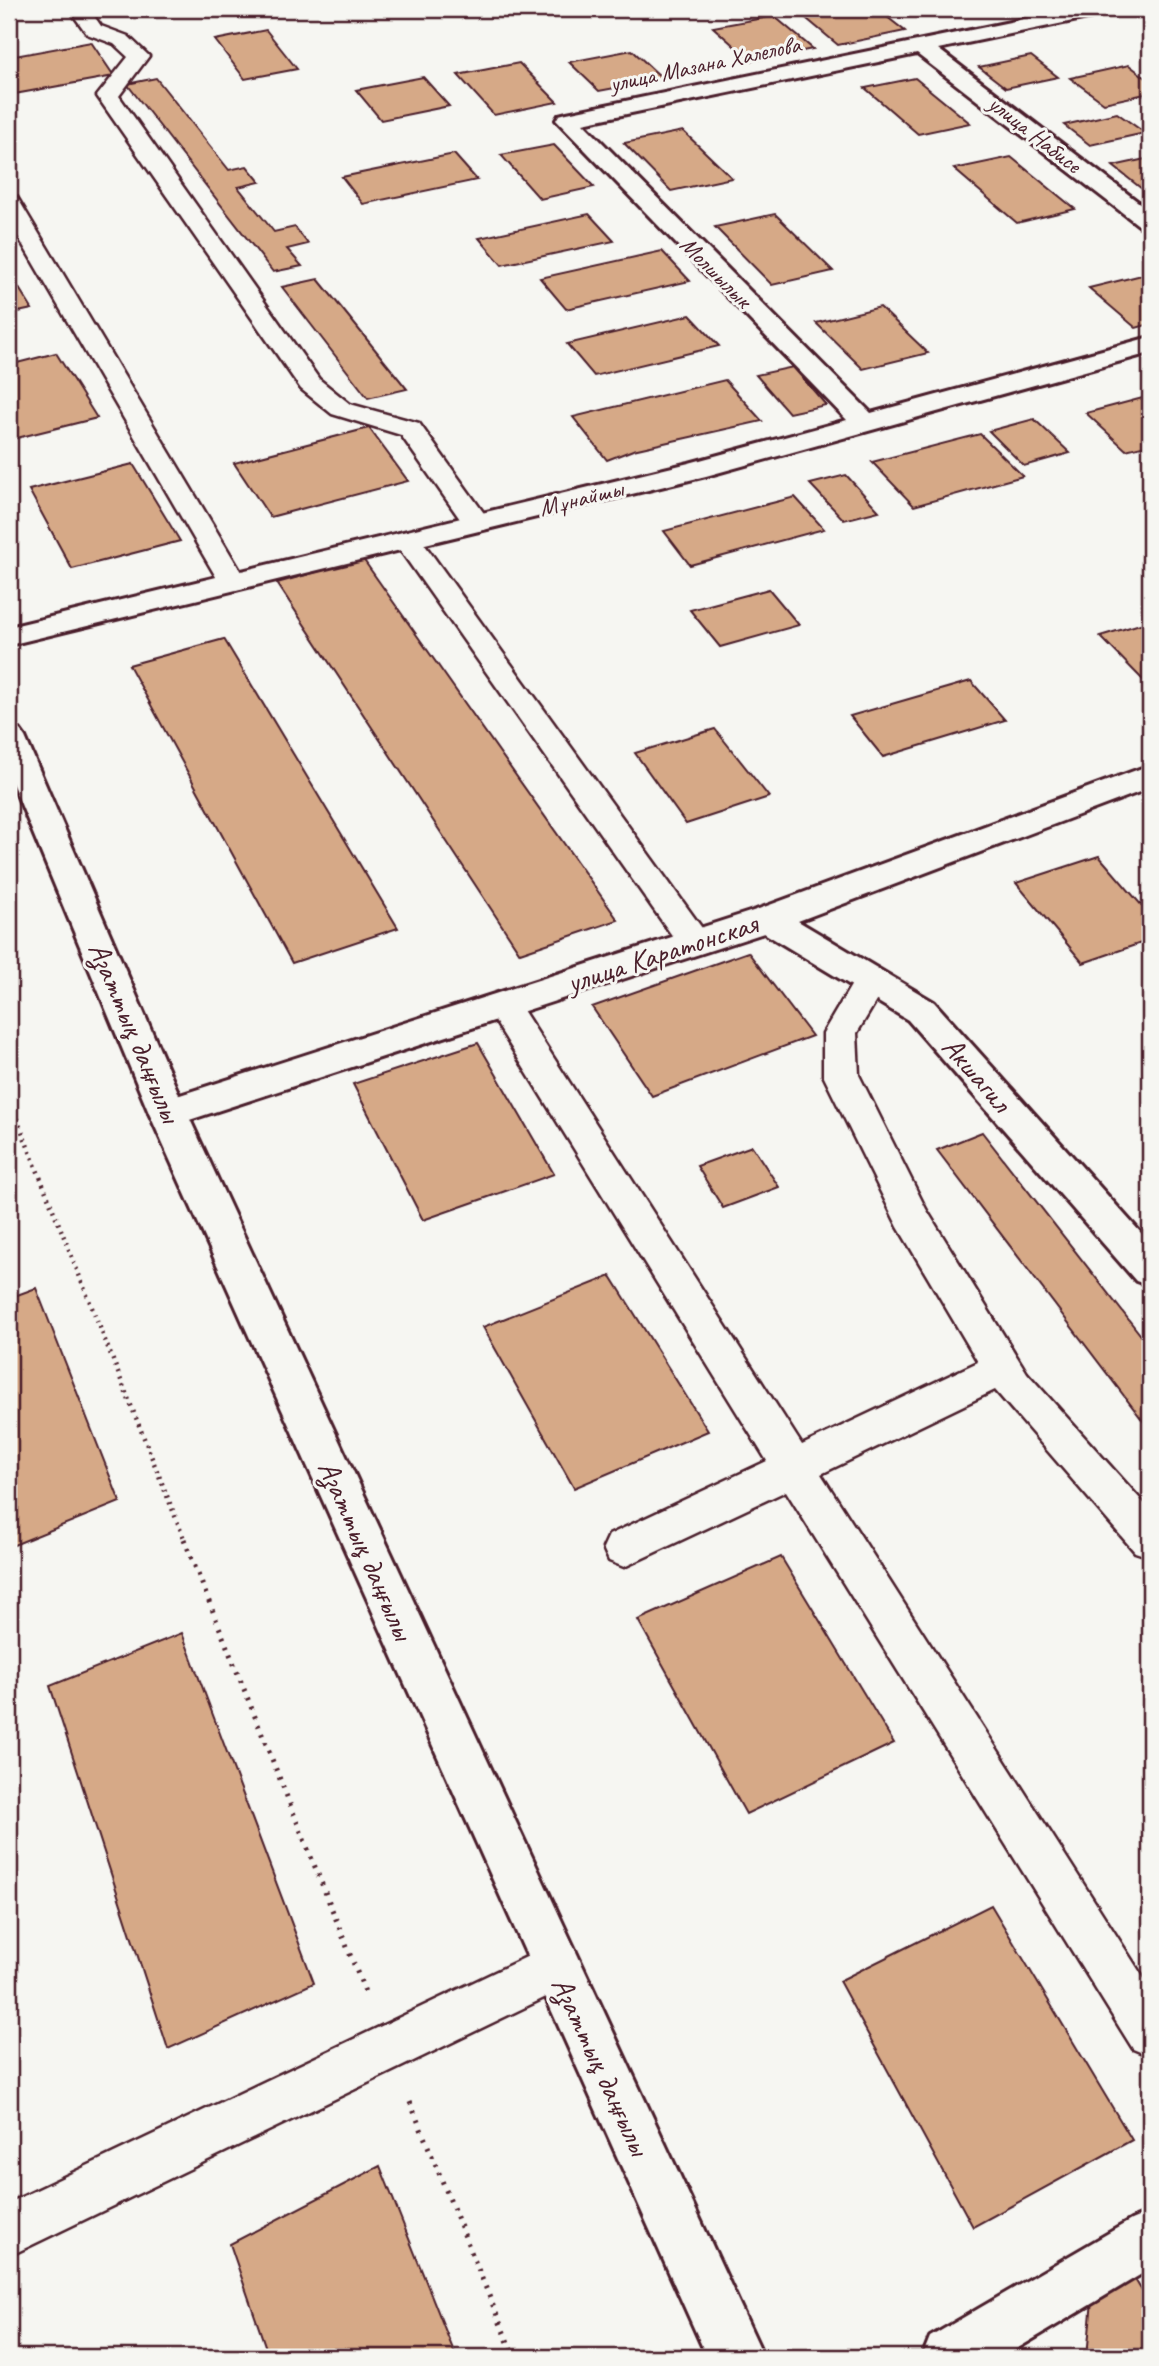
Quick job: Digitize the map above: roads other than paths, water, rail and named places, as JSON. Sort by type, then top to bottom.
[{"type":"street","name":"улица Мазана Халелова","points":[[567,120],[1102,9]]},
{"type":"street","name":"улица Набисе","points":[[919,45],[1150,222]]},
{"type":"street","name":"Молшылык","points":[[567,120],[865,423]]},
{"type":"street","name":"Мұнайшы","points":[[9,636],[696,470],[1150,345]]},
{"type":"street","name":"Азаттық даңғылы","points":[[13,754],[168,1113],[736,2357]]},
{"type":"street","name":"улица Каратонская","points":[[168,1113],[768,919],[1150,776]]},
{"type":"street","name":"Акшагил","points":[[768,919],[921,1011],[1150,1270]]},
{"type":"street","points":[[950,2357],[1150,2239]]},
{"type":"lane","points":[[79,9],[94,30],[121,40],[139,56],[108,96],[310,384],[341,409],[410,429],[477,523]]},
{"type":"lane","points":[[9,202],[233,582]]},
{"type":"lane","points":[[407,540],[695,943]]},
{"type":"lane","points":[[871,981],[840,1033],[841,1075],[911,1217],[1013,1385],[1150,1539]]},
{"type":"lane","points":[[502,1005],[1150,2032]]},
{"type":"lane","points":[[624,1548],[1004,1368]]},
{"type":"lane","points":[[9,2230],[556,1967]]}]
